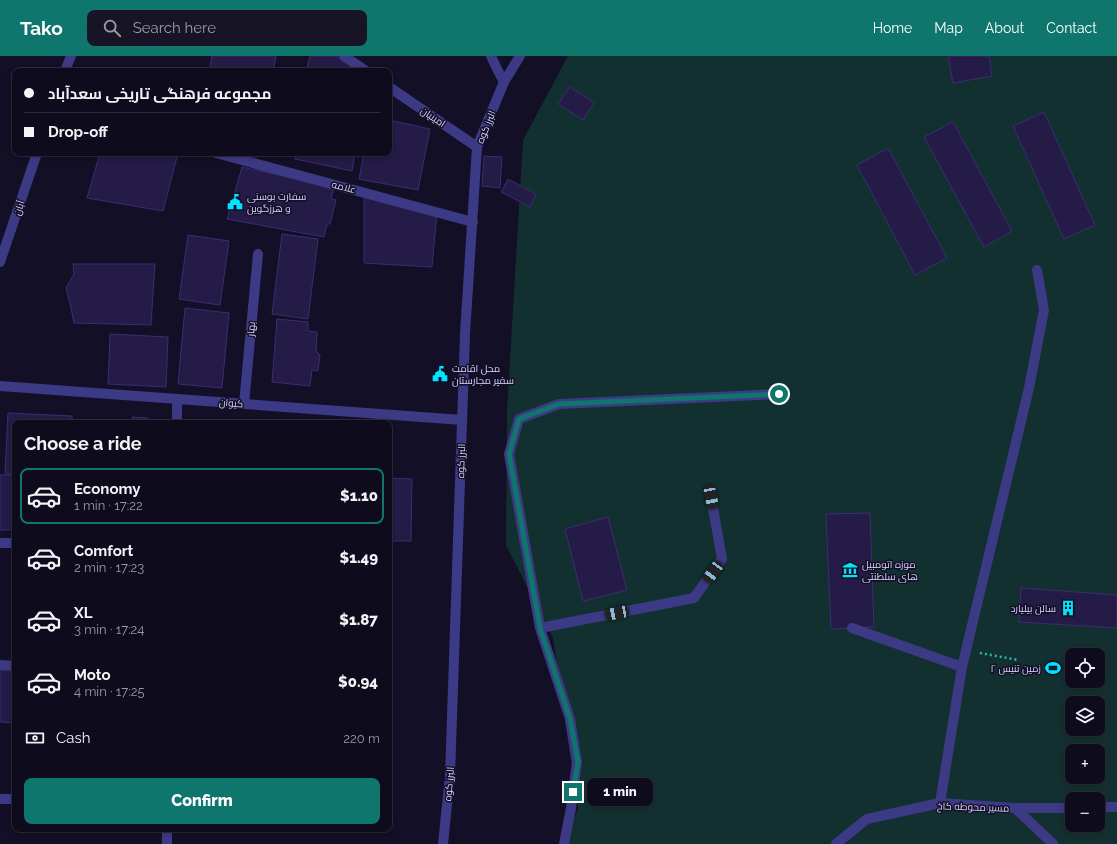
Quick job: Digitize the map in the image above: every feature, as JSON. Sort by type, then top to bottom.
[{"type":"street","points":[[67,68],[71,56]]},
{"type":"street","points":[[344,56],[362,68]]},
{"type":"street","points":[[492,56],[504,82]]},
{"type":"street","name":"البرز کوه","points":[[443,844],[450,776],[465,334],[477,147],[504,82],[520,56]]},
{"type":"street","name":"امینیان","points":[[392,89],[477,147]]},
{"type":"street","name":"آبان","points":[[0,262],[36,156]]},
{"type":"street","name":"علامه","points":[[227,156],[473,222]]},
{"type":"street","name":"بهار","points":[[244,404],[258,254]]},
{"type":"street","points":[[940,803],[962,667],[1029,388],[1044,310],[1036,270]]},
{"type":"street","name":"کیوان","points":[[0,386],[462,420]]},
{"type":"street","points":[[564,844],[578,762],[570,719],[540,628],[509,454],[519,419],[559,404],[779,394]]},
{"type":"street","points":[[177,399],[177,420]]},
{"type":"street","points":[[540,628],[694,598],[722,559],[711,497]]},
{"type":"street","points":[[0,543],[12,543]]},
{"type":"street","points":[[852,628],[962,667]]},
{"type":"street","points":[[0,665],[12,666]]},
{"type":"street","points":[[0,799],[12,799]]},
{"type":"street","name":"مسیر محوطه کاخ","points":[[836,844],[867,819],[940,803],[1015,808],[1065,808]]},
{"type":"street","points":[[1105,807],[1117,807]]},
{"type":"street","points":[[1015,808],[1053,844]]},
{"type":"street","points":[[167,832],[167,844]]},
{"type":"path","points":[[966,650],[1018,660]]},
{"type":"green space","points":[[568,56],[1117,56],[1117,844],[563,844],[578,809],[553,638],[506,545],[507,410],[523,140]]},
{"type":"building","points":[[212,56],[276,56],[274,68],[210,68]]},
{"type":"building","points":[[310,56],[336,56],[355,68],[307,68]]},
{"type":"building","points":[[948,56],[989,56],[992,76],[953,83]]},
{"type":"building","points":[[570,87],[594,103],[583,120],[558,104]]},
{"type":"building","points":[[1044,112],[1095,225],[1064,239],[1013,126]]},
{"type":"building","points":[[392,121],[430,129],[418,190],[359,179],[363,156],[392,156]]},
{"type":"building","points":[[953,122],[1012,231],[984,247],[924,137]]},
{"type":"building","points":[[888,148],[947,258],[915,275],[857,165]]},
{"type":"building","points":[[99,156],[177,156],[163,211],[87,198]]},
{"type":"building","points":[[296,156],[354,156],[352,171],[295,159]]},
{"type":"building","points":[[484,156],[502,157],[500,188],[482,186]]},
{"type":"building","points":[[242,167],[334,187],[331,199],[336,200],[330,224],[327,224],[324,237],[227,219]]},
{"type":"building","points":[[508,179],[536,194],[530,207],[501,192]]},
{"type":"building","points":[[364,197],[437,212],[432,267],[364,263]]},
{"type":"building","points":[[282,234],[318,239],[308,319],[272,314]]},
{"type":"building","points":[[188,235],[229,241],[220,305],[179,299]]},
{"type":"building","points":[[73,264],[155,264],[151,325],[74,323],[66,288],[74,274]]},
{"type":"building","points":[[185,308],[229,313],[222,388],[178,384]]},
{"type":"building","points":[[277,319],[308,322],[308,331],[317,332],[316,351],[320,355],[318,371],[312,370],[310,386],[272,382]]},
{"type":"building","points":[[110,334],[168,337],[166,387],[108,384]]},
{"type":"building","points":[[8,413],[72,416],[72,420],[12,420],[12,474],[5,474]]},
{"type":"building","points":[[132,417],[148,418],[148,420],[132,420]]},
{"type":"building","points":[[0,475],[12,475],[12,530],[0,530]]},
{"type":"building","points":[[392,478],[412,479],[411,541],[392,541]]},
{"type":"building","name":"موزه اتومبیل های سلطنتی","points":[[870,513],[874,627],[831,629],[826,514]]},
{"type":"building","points":[[608,517],[627,590],[583,601],[565,529]]},
{"type":"building","name":"سالن بیلیارد","points":[[1021,588],[1117,595],[1117,628],[1019,622]]},
{"type":"building","points":[[0,667],[12,668],[12,723],[0,722]]},
{"type":"place","name":"سفارت بوسنی و هرزگوین","points":[[235,202]]},
{"type":"place","name":"محل اقامت سفیر مجارستان","points":[[440,374]]},
{"type":"place","name":"موزه اتومبیل های سلطنتی","points":[[850,570]]},
{"type":"place","name":"سالن بیلیارد","points":[[1068,608]]},
{"type":"place","name":"زمین تنیس ۲","points":[[1053,668]]},
{"type":"route","points":[[573,792],[578,762],[570,719],[540,628],[509,454],[519,419],[559,404],[779,394]]}]
